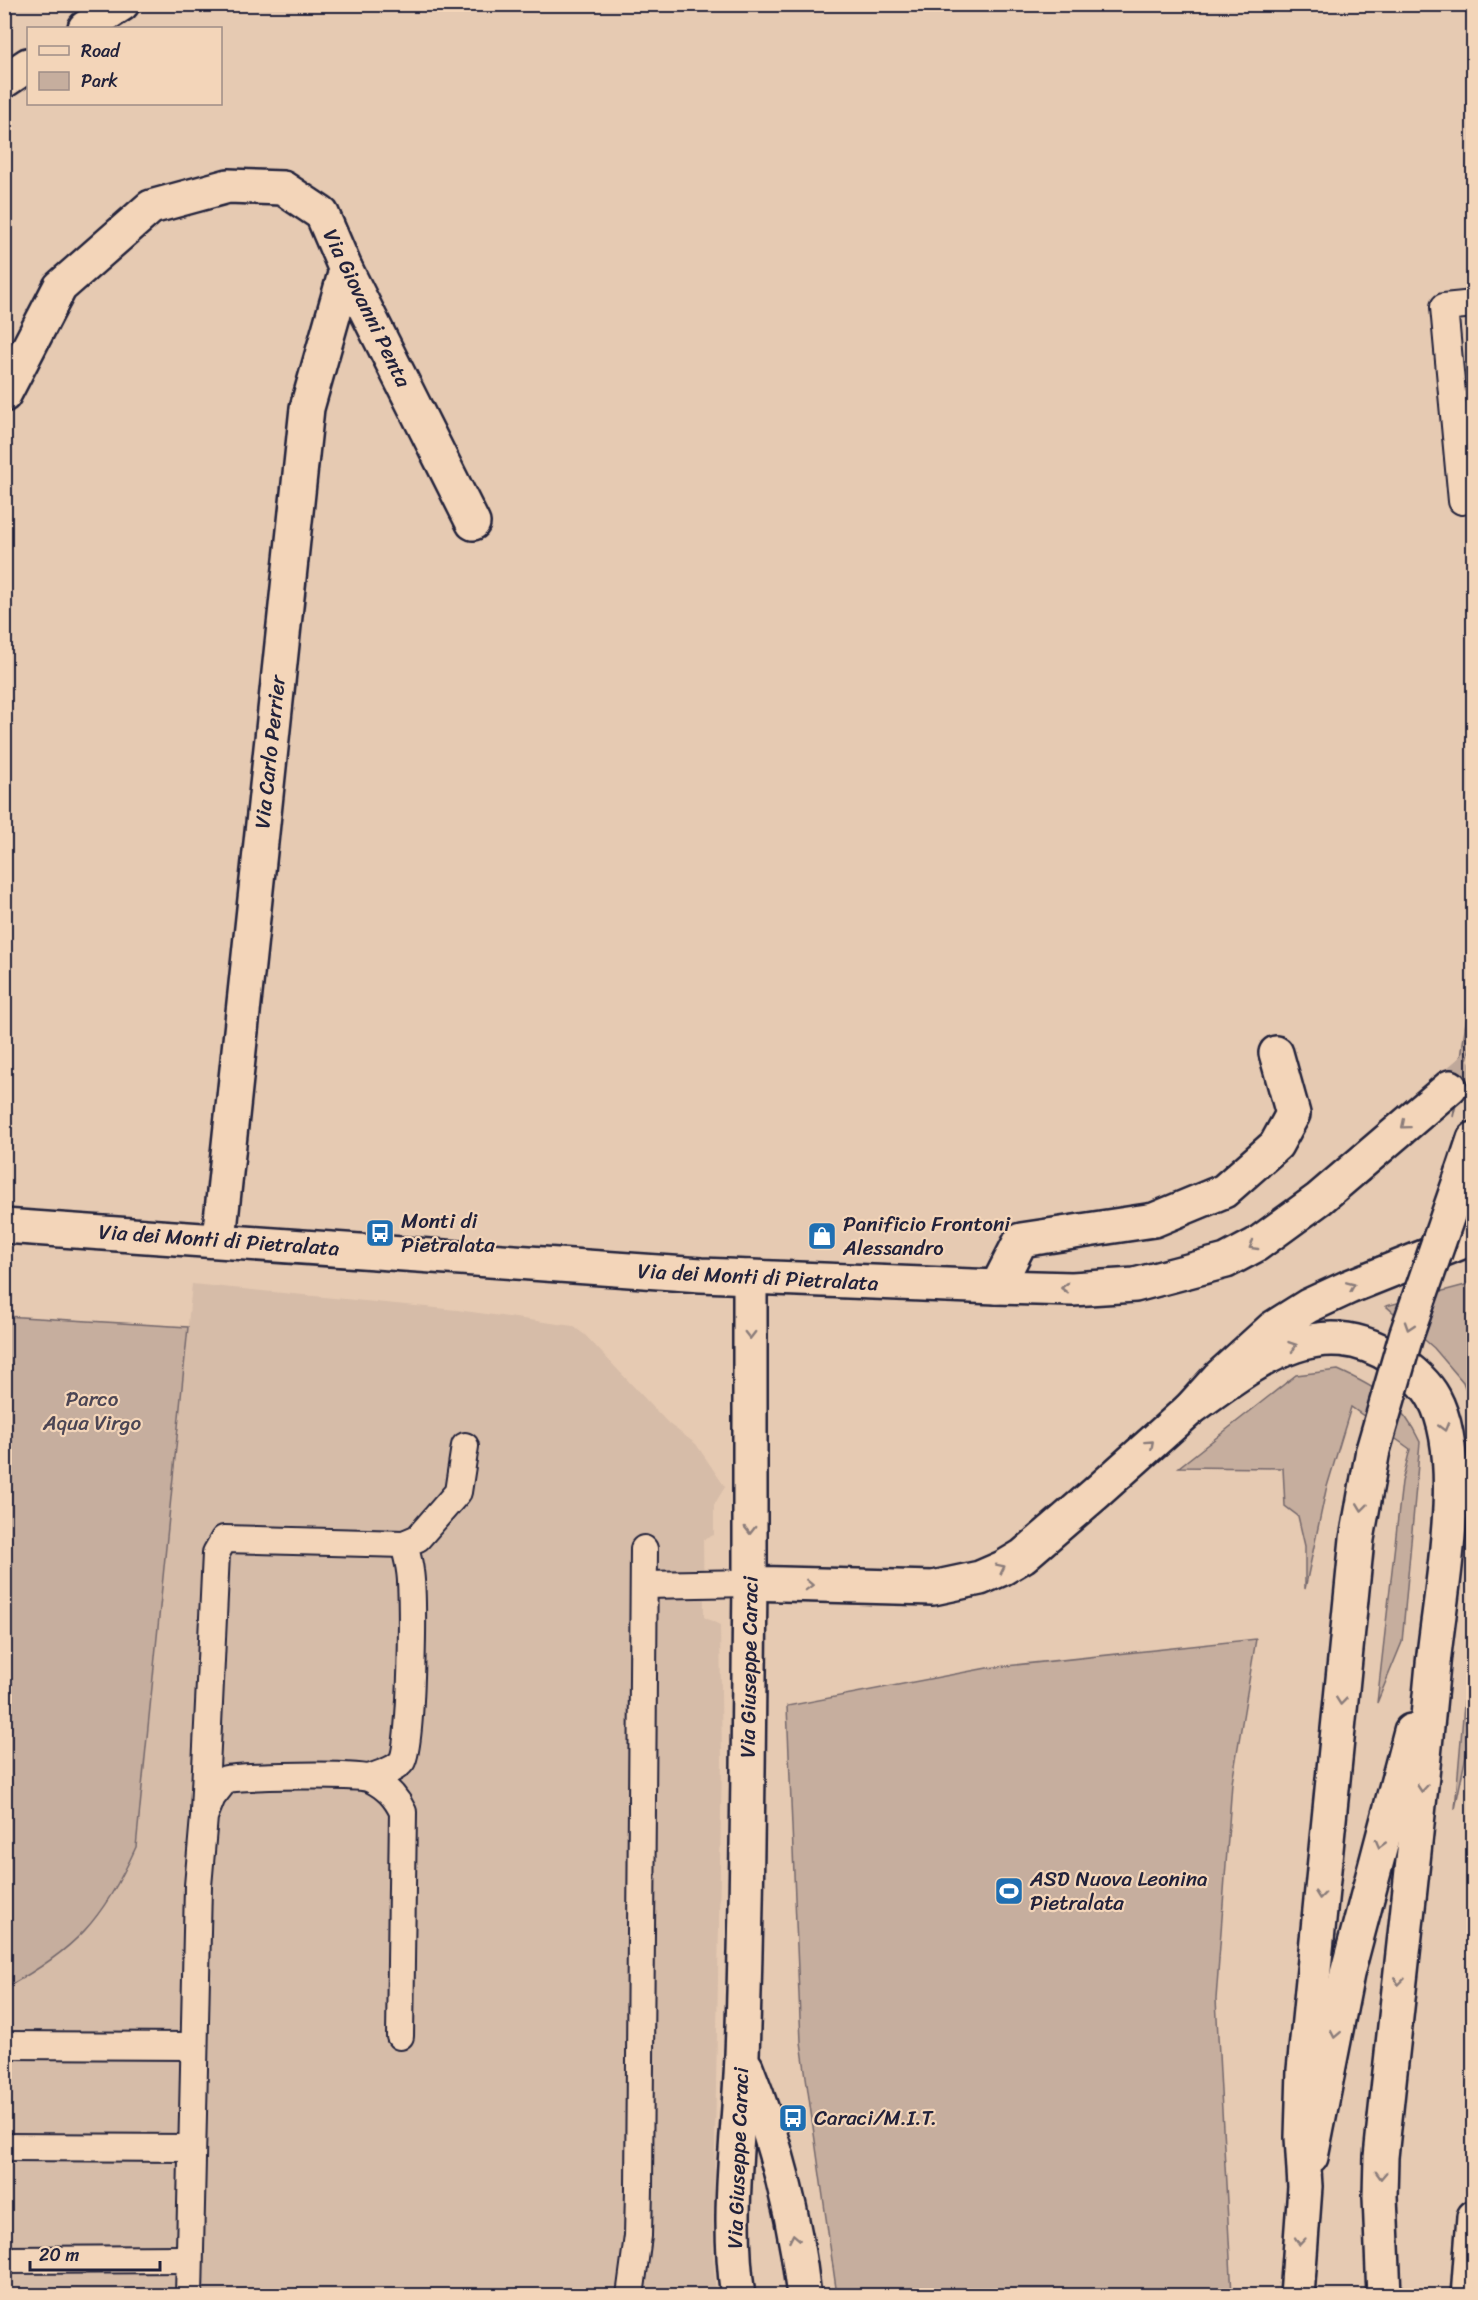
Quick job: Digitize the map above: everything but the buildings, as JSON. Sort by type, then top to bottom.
[{"type":"street","points":[[87,27],[122,4]]},
{"type":"street","points":[[4,81],[27,66]]},
{"type":"street","name":"Via Giovanni Penta","points":[[4,395],[60,287],[151,207],[228,186],[283,188],[322,214],[346,270],[473,523]]},
{"type":"street","name":"Via Carlo Perrier","points":[[219,1239],[307,408],[346,270]]},
{"type":"street","points":[[997,1287],[1021,1240],[1154,1220],[1224,1191],[1276,1145],[1293,1114],[1276,1053]]},
{"type":"street","name":"Via dei Monti di Pietralata","points":[[4,1226],[750,1277],[1072,1289],[1135,1285],[1226,1261],[1256,1245],[1288,1223],[1450,1087]]},
{"type":"street","points":[[1305,2187],[1302,2137],[1304,2070],[1357,1539],[1372,1450],[1406,1336],[1473,1139]]},
{"type":"street","points":[[1190,1409],[1259,1338],[1308,1306],[1473,1237]]},
{"type":"street","name":"Via Giuseppe Caraci","points":[[738,2295],[733,2245],[732,2192],[742,2057],[750,1583],[750,1277]]},
{"type":"street","points":[[750,1583],[933,1588],[980,1578],[1023,1556],[1190,1409],[1254,1364],[1296,1345],[1322,1338],[1348,1339],[1364,1343],[1383,1352],[1415,1375],[1438,1405],[1449,1454],[1447,1534],[1415,1859],[1381,2157],[1380,2207],[1384,2295]]},
{"type":"street","points":[[1297,2295],[1305,2187],[1347,1974],[1435,1646]]},
{"type":"street","name":"Via Giuseppe Caraci","points":[[742,2057],[769,2129],[783,2178],[804,2295]]},
{"type":"street","points":[[1468,2295],[1473,2217]]},
{"type":"lane","points":[[1462,501],[1444,307],[1473,304]]},
{"type":"lane","points":[[189,2295],[198,1886],[204,1817],[216,1553],[224,1539],[404,1544],[418,1538],[458,1492],[465,1446]]},
{"type":"lane","points":[[400,2036],[403,1812],[409,1708],[411,1601],[410,1570],[404,1544]]},
{"type":"lane","points":[[630,2295],[638,2236],[639,2188],[645,1549]]},
{"type":"lane","points":[[645,1585],[750,1583]]},
{"type":"lane","points":[[204,1817],[212,1797],[226,1779],[247,1776],[369,1778],[400,1764],[405,1754]]},
{"type":"lane","points":[[369,1778],[394,1795],[403,1812]]},
{"type":"lane","points":[[4,2045],[193,2046]]},
{"type":"lane","points":[[4,2147],[191,2148]]},
{"type":"lane","points":[[4,2260],[189,2259]]},
{"type":"shaded area","points":[[192,1284],[457,1310],[573,1326],[585,1335],[669,1424],[696,1444],[725,1487],[714,1505],[714,1535],[703,1540],[704,1617],[720,1625],[722,1760],[713,2250],[716,2295],[5,2296],[5,1988],[30,1974],[99,1914],[120,1881],[136,1847]]},
{"type":"green space","points":[[1473,970],[1473,1036],[1453,1117]]},
{"type":"green space","points":[[1473,1283],[1473,1409],[1463,1382],[1434,1348],[1386,1306]]},
{"type":"green space","name":"Parco Aqua Virgo","points":[[4,1316],[188,1327],[136,1847],[99,1914],[84,1931],[50,1960],[5,1988]]},
{"type":"green space","points":[[1338,1370],[1386,1397],[1405,1416],[1420,1442],[1402,1642],[1377,1703],[1402,1482],[1410,1449],[1351,1407],[1326,1490],[1305,1589],[1305,1546],[1298,1516],[1285,1506],[1283,1468],[1179,1467],[1296,1375]]},
{"type":"green space","points":[[1473,1601],[1473,1721],[1455,1809]]},
{"type":"green space","name":"ASD Nuova Leonina Pietralata","points":[[1256,1639],[1232,1783],[1216,1999],[1232,2295],[837,2295],[801,2042],[787,1706],[987,1668]]},
{"type":"tunnel","points":[[1450,1087],[1474,1067]]},
{"type":"place","name":"Monti di Pietralata","points":[[380,1233]]},
{"type":"place","name":"Panificio Frontoni Alessandro","points":[[822,1236]]},
{"type":"place","name":"ASD Nuova Leonina Pietralata","points":[[1009,1891]]},
{"type":"place","name":"Caraci/M.I.T.","points":[[793,2118]]}]
